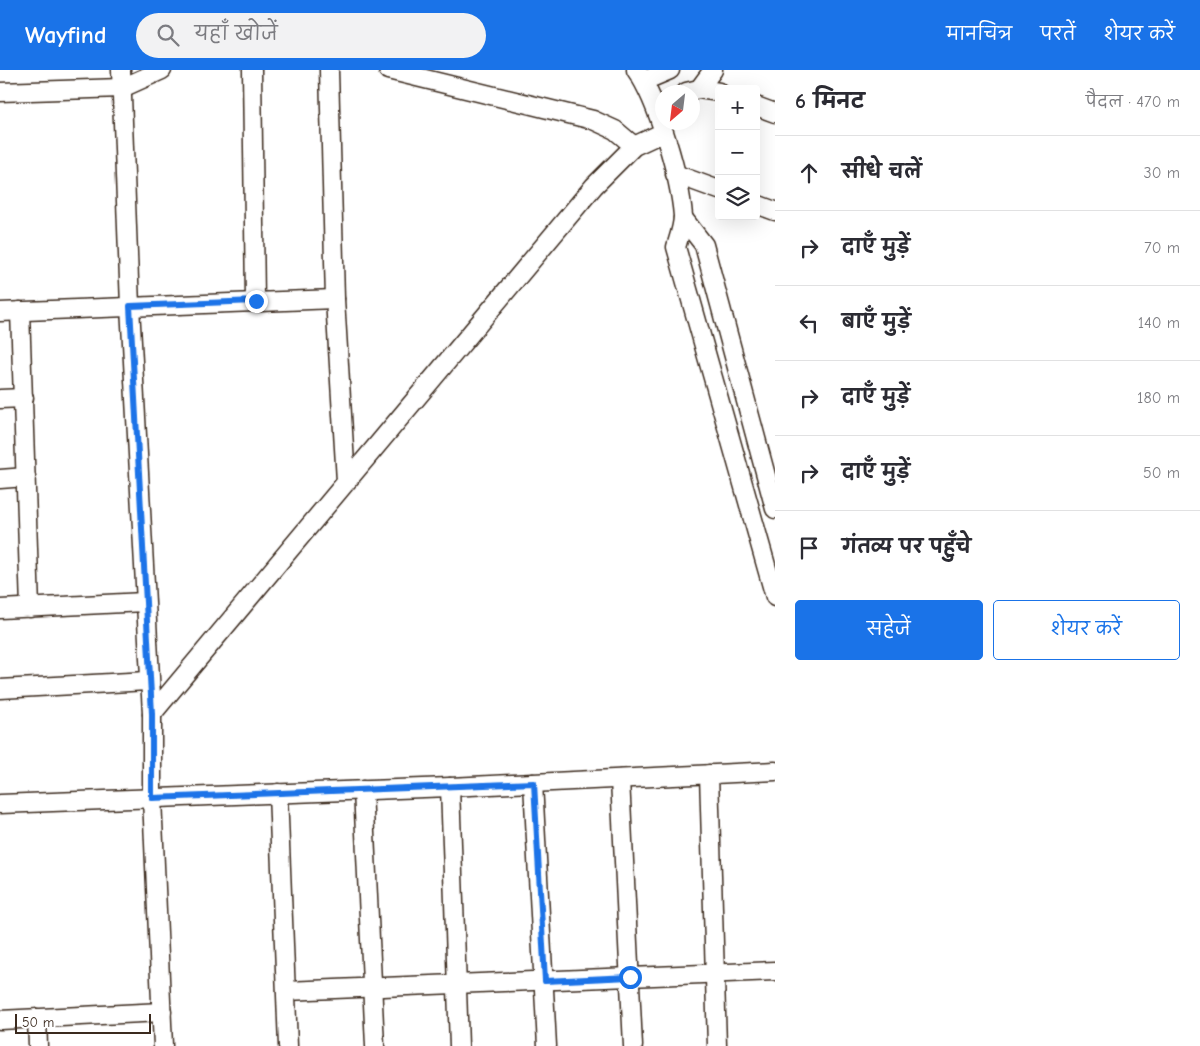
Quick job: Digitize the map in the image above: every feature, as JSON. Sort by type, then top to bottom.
[{"type":"street","points":[[0,92],[121,79],[162,70]]},
{"type":"street","points":[[252,70],[256,301]]},
{"type":"street","points":[[329,70],[335,299],[346,481]]},
{"type":"street","points":[[388,70],[593,120],[615,130],[634,146]]},
{"type":"street","points":[[655,101],[640,76],[670,70]]},
{"type":"street","points":[[698,85],[713,70]]},
{"type":"street","points":[[121,79],[144,602],[148,681],[152,714],[152,798],[163,1046]]},
{"type":"street","points":[[700,91],[715,92]]},
{"type":"street","points":[[760,107],[775,113]]},
{"type":"street","points":[[662,130],[675,174],[683,218],[676,246],[775,597]]},
{"type":"street","points":[[152,714],[594,186],[634,146],[662,133]]},
{"type":"street","points":[[675,174],[715,189]]},
{"type":"street","points":[[760,205],[775,211]]},
{"type":"street","points":[[683,218],[704,245],[775,509]]},
{"type":"street","points":[[0,312],[335,299]]},
{"type":"street","points":[[20,311],[30,608]]},
{"type":"street","points":[[0,399],[24,398]]},
{"type":"street","points":[[0,479],[26,477]]},
{"type":"street","points":[[0,609],[144,602]]},
{"type":"street","points":[[0,689],[148,681]]},
{"type":"street","points":[[0,804],[450,787],[775,771]]},
{"type":"street","points":[[708,774],[717,1046]]},
{"type":"street","points":[[620,779],[633,1046]]},
{"type":"street","points":[[534,783],[547,1046]]},
{"type":"street","points":[[450,787],[460,1046]]},
{"type":"street","points":[[364,790],[375,1046]]},
{"type":"street","points":[[278,793],[288,1046]]},
{"type":"street","points":[[286,991],[775,971]]},
{"type":"street","points":[[0,1020],[162,1012]]},
{"type":"street","points":[[37,1018],[38,1046]]},
{"type":"route","points":[[256,301],[130,306],[148,681],[152,714],[152,798],[534,783],[545,981],[630,977]]}]
